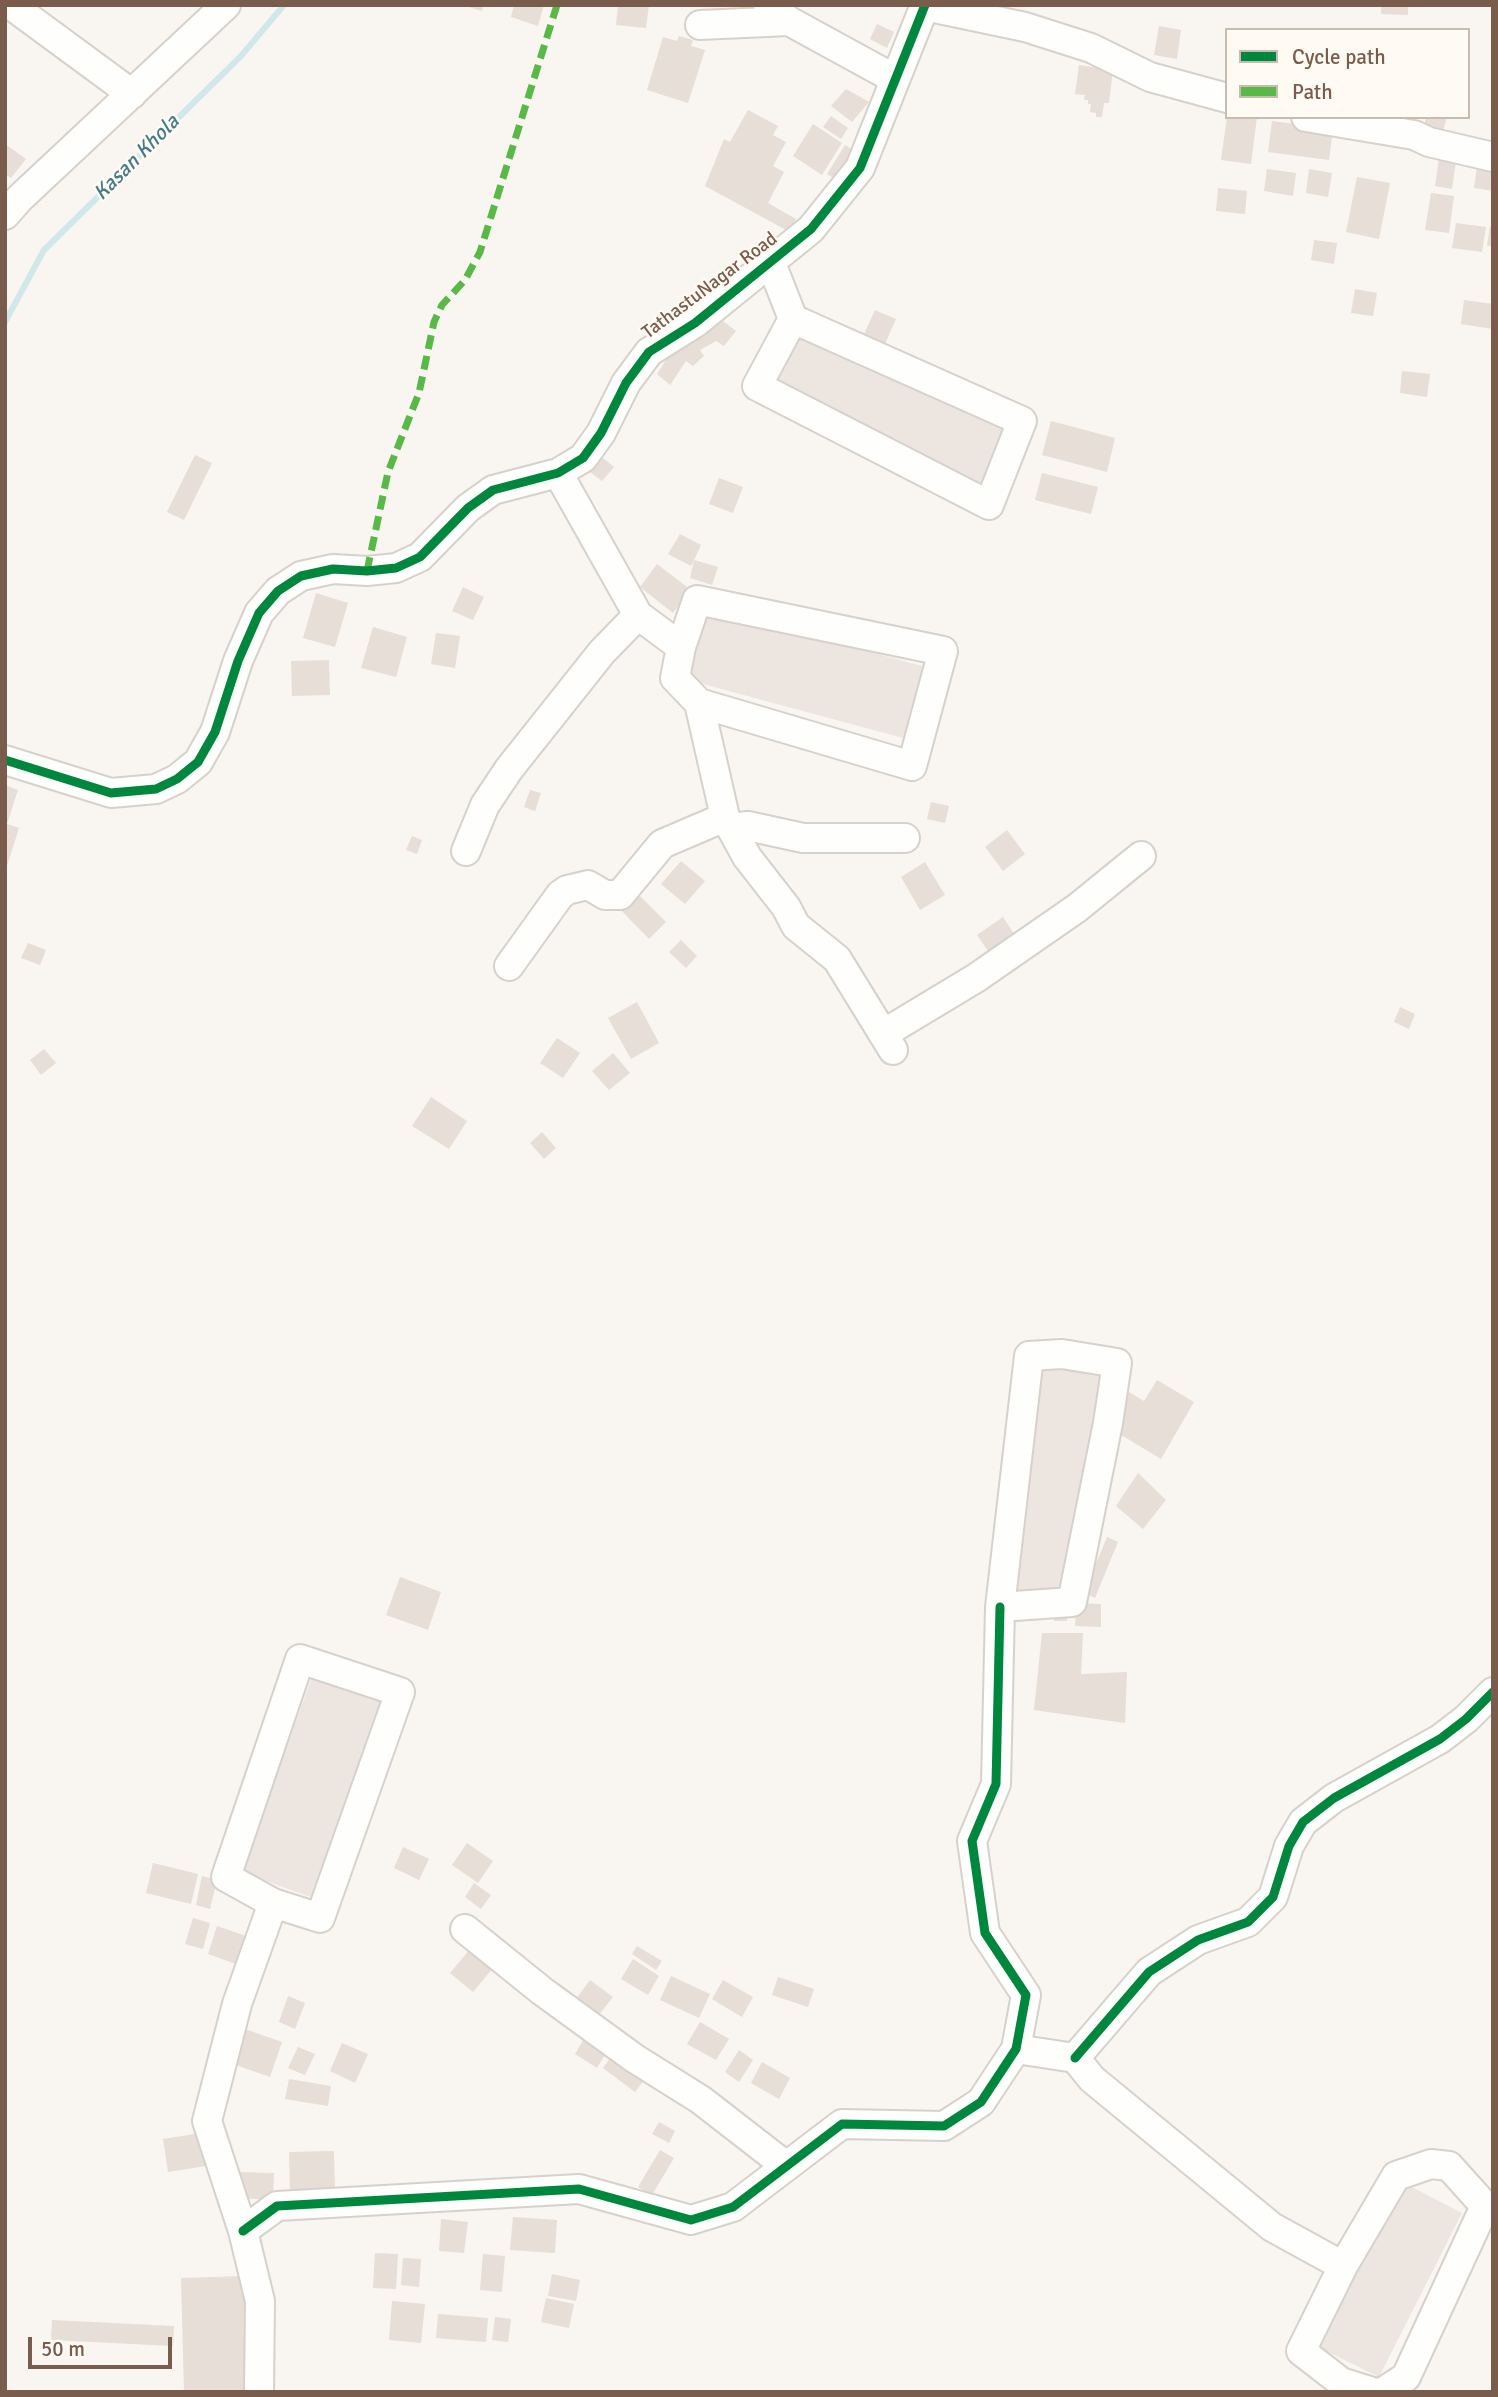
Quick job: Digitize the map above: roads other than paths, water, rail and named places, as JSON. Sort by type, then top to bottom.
[{"type":"street","points":[[11,5],[132,93]]},
{"type":"street","points":[[5,215],[226,5]]},
{"type":"street","points":[[925,6],[1025,27],[1091,48],[1150,77],[1225,97]]},
{"type":"street","name":"TathastuNagar Road","points":[[5,760],[111,793],[156,789],[177,779],[198,762],[215,732],[238,661],[259,613],[278,591],[301,576],[333,569],[367,571],[396,568],[421,557],[468,508],[494,490],[558,473],[583,458],[601,433],[626,383],[649,352],[695,323],[811,229],[860,168],[925,6]]},
{"type":"street","points":[[700,24],[779,13],[894,79]]},
{"type":"street","points":[[1318,119],[1415,135],[1429,142],[1493,157]]},
{"type":"street","points":[[771,263],[793,319],[1022,421],[989,505],[757,386],[793,319]]},
{"type":"street","points":[[558,473],[638,615],[681,648]]},
{"type":"street","points":[[699,703],[912,766],[943,651],[696,600],[681,648],[676,678],[699,703],[728,823],[747,857],[786,907],[796,926],[837,959],[888,1042],[1077,908],[1141,856]]},
{"type":"street","points":[[466,851],[485,805],[509,769],[602,652],[638,615]]},
{"type":"street","points":[[509,966],[560,895],[578,886],[588,885],[605,895],[620,895],[662,844],[728,823],[803,838],[905,838]]},
{"type":"street","points":[[243,2231],[277,2206],[579,2189],[691,2221],[733,2207],[842,2124],[944,2126],[981,2102],[1016,2049],[1026,1995],[985,1933],[972,1841],[996,1784],[1000,1607],[1028,1356],[1062,1354],[1117,1363],[1108,1423],[1072,1602],[1000,1607]]},
{"type":"street","points":[[300,1659],[400,1692],[320,1918],[273,1903],[226,1877],[300,1659]]},
{"type":"street","points":[[1075,2058],[1149,1972],[1198,1940],[1248,1922],[1273,1897],[1289,1846],[1303,1822],[1334,1798],[1440,1739],[1466,1719],[1493,1692]]},
{"type":"street","points":[[259,2392],[260,2301],[243,2231],[207,2121],[237,2004],[273,1903]]},
{"type":"street","points":[[465,1929],[542,1991],[634,2058],[701,2100],[786,2166]]},
{"type":"street","points":[[1016,2049],[1075,2058],[1092,2079],[1272,2227],[1343,2266]]},
{"type":"street","points":[[1373,2392],[1341,2382],[1301,2351],[1343,2266],[1396,2176],[1431,2164],[1450,2166],[1485,2206],[1406,2377],[1383,2392]]},
{"type":"waterway","name":"Kasan Khola","points":[[5,322],[44,250],[241,56],[284,5]]}]
